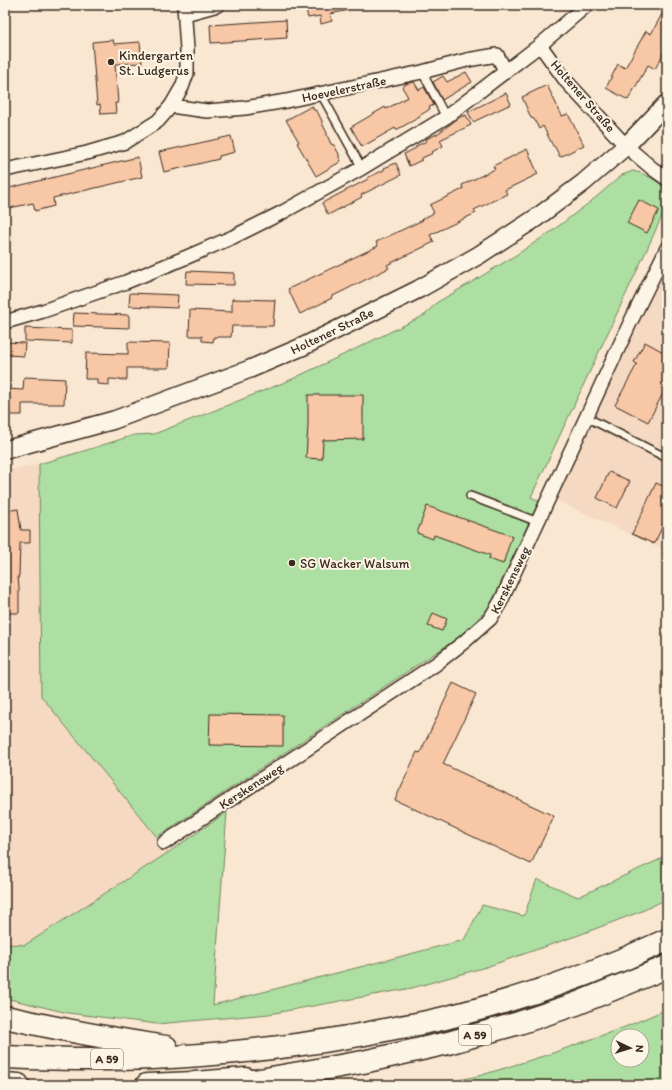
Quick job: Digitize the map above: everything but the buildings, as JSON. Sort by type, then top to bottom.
[{"type":"highway","name":"A 59","points":[[5,1057],[118,1059],[209,1054],[273,1048],[351,1037],[444,1018],[512,1000],[570,980],[646,950],[667,940]]},
{"type":"highway","name":"A 59","points":[[147,1085],[276,1077],[363,1062],[448,1043],[519,1023],[576,1004],[667,967]]},
{"type":"highway","points":[[5,1017],[112,1039],[209,1054]]},
{"type":"highway","points":[[232,1085],[276,1077]]},
{"type":"highway","points":[[5,1084],[18,1085]]},
{"type":"street","points":[[5,170],[87,153],[125,142],[158,121],[172,106],[182,87],[187,73],[185,9],[218,5]]},
{"type":"street","points":[[5,322],[126,282],[232,237],[283,212],[362,168],[446,117],[540,45],[587,5]]},
{"type":"street","name":"Holtener Straße","points":[[540,45],[566,81],[626,146]]},
{"type":"street","name":"Hoevelerstraße","points":[[172,106],[207,111],[245,108],[321,94],[422,72],[467,60],[497,55],[506,72]]},
{"type":"street","name":"Holtener Straße","points":[[5,450],[114,420],[250,369],[304,346],[419,290],[479,255],[536,218],[583,183],[626,146],[667,103]]},
{"type":"street","points":[[626,146],[667,179]]},
{"type":"street","name":"Kerskensweg","points":[[164,843],[436,664],[490,619],[501,601],[630,323],[667,248]]},
{"type":"lane","points":[[422,72],[446,117]]},
{"type":"lane","points":[[321,94],[362,168]]},
{"type":"lane","points":[[586,417],[667,458]]},
{"type":"lane","points":[[470,496],[538,522]]},
{"type":"shaded area","points":[[667,235],[667,551],[549,497]]},
{"type":"shaded area","points":[[39,464],[41,696],[169,852],[25,946],[5,944],[5,471]]},
{"type":"green space","points":[[633,171],[651,178],[667,189],[667,205],[531,497],[539,501],[490,606],[464,634],[157,837],[41,696],[39,464],[134,435],[154,434],[290,380],[425,315],[436,303],[516,255],[552,231],[594,199],[622,175]]},
{"type":"green space","points":[[227,812],[213,1005],[464,940],[482,905],[524,916],[537,879],[578,897],[667,856],[667,899],[642,911],[579,935],[486,967],[412,988],[269,1014],[157,1024],[68,1013],[5,998],[5,944],[25,945],[169,852]]},
{"type":"green space","points":[[667,1009],[667,1085],[437,1085],[482,1075],[550,1054],[610,1032],[610,1068],[650,1068],[650,1028],[622,1028]]},
{"type":"place","name":"Kindergarten St. Ludgerus","points":[[111,62]]},
{"type":"place","name":"SG Wacker Walsum","points":[[292,563]]}]
